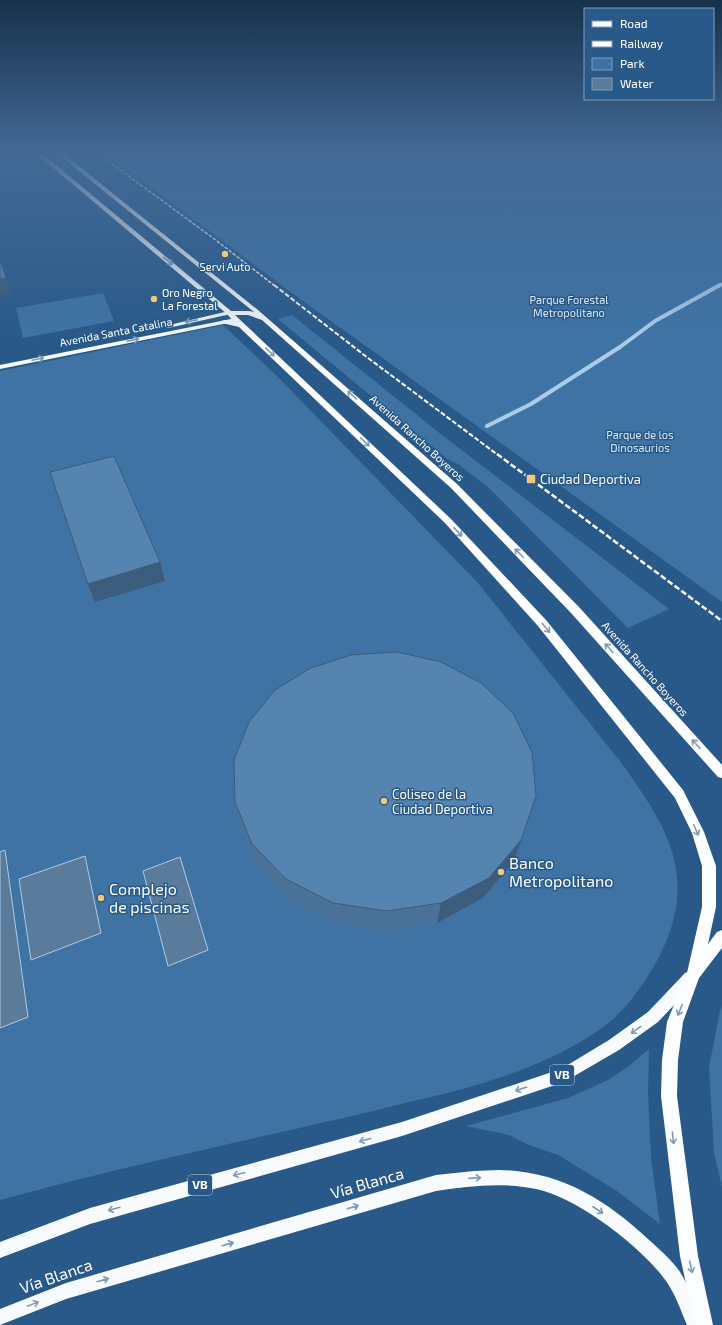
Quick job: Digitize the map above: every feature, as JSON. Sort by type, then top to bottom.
[{"type":"highway","points":[[115,217],[229,313],[448,521],[542,623],[679,794],[698,832],[709,866],[709,907],[694,974],[675,1022],[670,1060],[669,1096],[672,1137],[689,1256],[704,1325]]},
{"type":"highway","name":"Avenida Rancho Boyeros","points":[[139,217],[278,330],[454,486],[575,610],[722,773]]},
{"type":"highway","points":[[226,287],[242,312],[239,323]]},
{"type":"highway","points":[[229,313],[242,312],[256,316],[278,330]]},
{"type":"highway","points":[[224,322],[239,323]]},
{"type":"highway","points":[[694,974],[722,937]]},
{"type":"main road","name":"Avenida Santa Catalina","points":[[159,328],[229,313]]},
{"type":"main road","name":"Avenida Santa Catalina","points":[[0,367],[224,322]]},
{"type":"main road","name":"Avenida Santa Catalina","points":[[0,360],[144,331]]},
{"type":"main road","name":"VB","points":[[0,1250],[90,1216],[402,1129],[564,1075],[614,1046],[653,1017],[694,974]]},
{"type":"main road","name":"Vía Blanca","points":[[0,1317],[66,1291],[436,1183],[477,1177],[538,1181],[562,1190],[582,1200],[611,1219],[654,1256],[673,1277],[696,1325]]},
{"type":"green space","name":"Parque Forestal Metropolitano","points":[[190,217],[722,217],[722,602],[292,293]]},
{"type":"green space","points":[[103,293],[114,321],[23,338],[16,308]]},
{"type":"green space","points":[[292,315],[442,435],[669,609],[628,628],[489,488],[458,464],[446,458],[278,319]]},
{"type":"green space","points":[[223,325],[279,378],[478,583],[623,765],[653,810],[665,832],[673,854],[677,877],[677,900],[672,926],[661,953],[651,971],[625,1007],[611,1021],[589,1037],[540,1062],[489,1081],[435,1096],[140,1164],[0,1200],[0,371]]},
{"type":"green space","points":[[722,1007],[722,1187],[714,1153],[709,1067]]},
{"type":"green space","points":[[649,1049],[648,1094],[651,1158],[660,1224],[617,1191],[558,1155],[529,1145],[509,1135],[466,1126],[568,1098],[608,1080],[629,1066]]},
{"type":"water","points":[[5,850],[28,1017],[0,1028],[0,852]]},
{"type":"water","points":[[85,856],[101,933],[31,960],[19,879]]},
{"type":"water","points":[[180,857],[208,950],[168,966],[143,871]]},
{"type":"building","points":[[0,260],[6,278],[0,279]]},
{"type":"building","points":[[114,456],[160,562],[88,584],[50,472]]},
{"type":"building","name":"Coliseo de la Ciudad Deportiva","points":[[397,652],[441,662],[481,683],[513,713],[532,752],[536,796],[521,840],[489,878],[441,903],[387,911],[333,903],[286,879],[252,844],[235,802],[234,760],[249,722],[275,690],[311,668],[351,655]]},
{"type":"waterway","points":[[487,426],[531,404],[620,347],[655,321],[720,285]]},
{"type":"railway","points":[[184,217],[275,286]]},
{"type":"railway","points":[[274,285],[368,358],[498,455]]},
{"type":"railway","points":[[497,454],[722,621]]},
{"type":"place","name":"Servi Auto","points":[[225,254]]},
{"type":"place","name":"Oro Negro La Forestal","points":[[154,299]]},
{"type":"place","name":"Ciudad Deportiva","points":[[531,479]]},
{"type":"place","name":"Coliseo de la Ciudad Deportiva","points":[[384,801]]},
{"type":"place","name":"Banco Metropolitano","points":[[501,872]]},
{"type":"place","name":"Complejo de piscinas","points":[[101,898]]},
{"type":"park label","name":"Parque de los Dinosaurios","points":[[640,441]]}]
